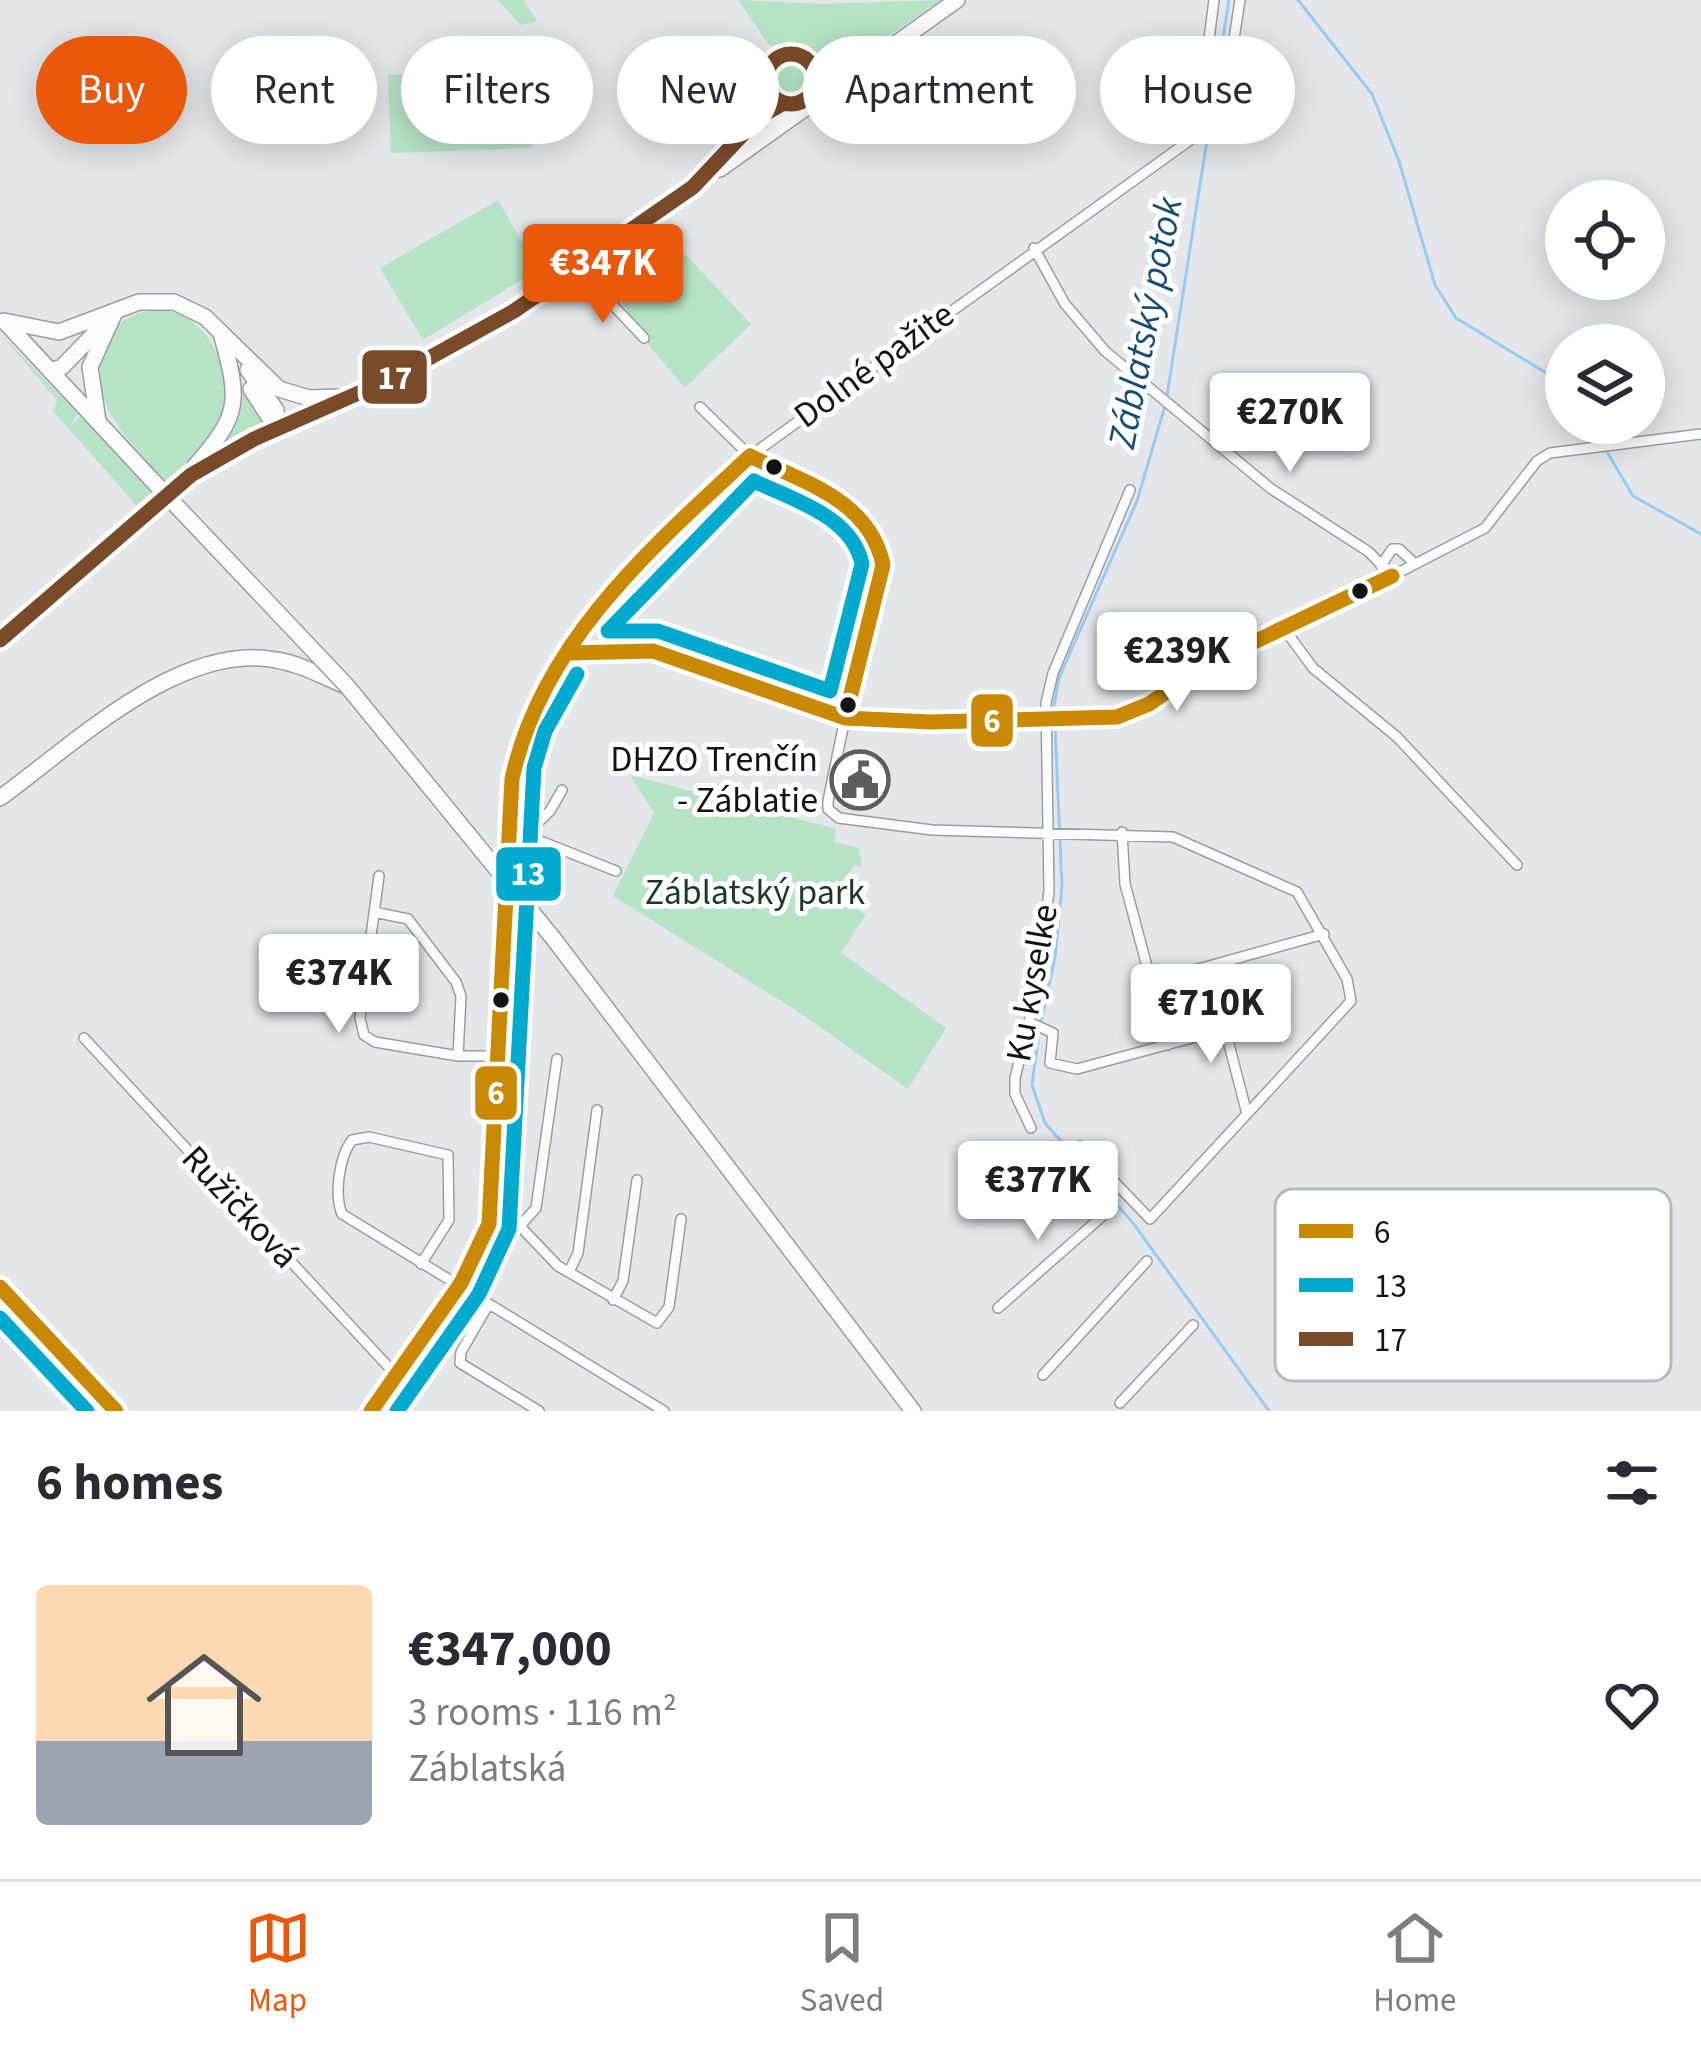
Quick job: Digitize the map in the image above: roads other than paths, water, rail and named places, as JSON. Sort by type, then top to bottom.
[{"type":"main road","points":[[905,36],[957,0]]},
{"type":"main road","points":[[779,98],[784,103]]},
{"type":"main road","points":[[779,106],[803,100]]},
{"type":"main road","points":[[181,482],[277,429],[468,338],[591,260],[803,108]]},
{"type":"main road","points":[[704,178],[735,144]]},
{"type":"main road","points":[[2,319],[59,332],[139,302],[174,302],[198,311],[269,381],[292,395],[351,397]]},
{"type":"main road","points":[[50,371],[62,367],[115,312]]},
{"type":"main road","points":[[98,422],[90,367],[115,312]]},
{"type":"main road","points":[[2,319],[347,686],[553,938],[913,1411]]},
{"type":"main road","points":[[221,334],[276,410],[277,429]]},
{"type":"main road","points":[[0,640],[181,482],[233,415],[236,386],[221,334]]},
{"type":"main road","points":[[0,798],[178,674],[235,658],[274,659],[347,686]]},
{"type":"street","points":[[1210,36],[1214,0]]},
{"type":"street","name":"Dolné pažite","points":[[1235,36],[1240,0]]},
{"type":"street","name":"Dolné pažite","points":[[371,1411],[458,1288],[479,1253],[490,1214],[510,829],[519,736],[534,699],[668,532],[750,456],[1182,144]]},
{"type":"street","points":[[1034,248],[1082,327],[1270,488],[1369,552],[1387,571]]},
{"type":"street","points":[[591,260],[595,286]]},
{"type":"street","points":[[566,277],[595,286],[644,338]]},
{"type":"street","points":[[700,407],[750,456],[856,512],[879,539],[883,565],[845,718],[828,802],[832,814],[932,830],[1173,837],[1297,892],[1324,934],[1347,979],[1351,1001],[1150,1219],[1080,1146]]},
{"type":"street","points":[[569,653],[653,651],[845,718],[1047,720],[1129,715],[1204,667],[1285,630],[1387,571],[1485,528],[1537,461],[1550,453],[1701,434]]},
{"type":"street","name":"Ku kyselke","points":[[1031,1129],[1015,1094],[1036,1024],[1049,891],[1047,720],[1053,673],[1130,490]]},
{"type":"street","points":[[1387,571],[1392,549],[1400,549],[1413,562]]},
{"type":"street","points":[[1285,630],[1313,668],[1396,737],[1517,865]]},
{"type":"street","points":[[525,835],[562,790]]},
{"type":"street","points":[[510,829],[616,871]]},
{"type":"street","points":[[1122,832],[1125,884],[1168,1045]]},
{"type":"street","points":[[379,876],[360,1018],[364,1035],[375,1042],[458,1056],[498,1056]]},
{"type":"street","points":[[374,911],[408,919],[456,982],[458,1056]]},
{"type":"street","points":[[1152,980],[1324,934]]},
{"type":"street","points":[[1209,966],[1247,1114]]},
{"type":"street","name":"Ku kyselke","points":[[1036,1024],[1053,1033],[1050,1063],[1078,1069],[1225,1029]]},
{"type":"street","name":"Ružičková","points":[[84,1038],[395,1375]]},
{"type":"street","points":[[520,1226],[536,1208],[557,1059]]},
{"type":"street","points":[[569,1272],[578,1253],[597,1110]]},
{"type":"street","points":[[421,1264],[449,1220],[448,1155],[369,1137],[352,1140],[345,1149],[339,1209],[421,1264],[487,1307],[664,1411]]},
{"type":"street","points":[[613,1300],[623,1281],[637,1180]]},
{"type":"street","points":[[998,1308],[1107,1212]]},
{"type":"street","points":[[490,1214],[520,1226],[569,1272],[652,1322],[662,1320],[681,1219]]},
{"type":"street","points":[[1043,1375],[1147,1261]]},
{"type":"street","points":[[0,1287],[116,1411]]},
{"type":"street","points":[[487,1307],[461,1352],[460,1363],[539,1411]]},
{"type":"street","points":[[1120,1403],[1193,1325]]},
{"type":"street","points":[[381,1397],[399,1411]]},
{"type":"waterway","name":"Záblatský potok","points":[[1223,36],[1229,0]]},
{"type":"waterway","points":[[1298,0],[1372,94],[1399,161],[1435,285],[1456,318],[1545,372]]},
{"type":"waterway","name":"Záblatský potok","points":[[1167,396],[1206,144]]},
{"type":"waterway","name":"Záblatský potok","points":[[1053,711],[1059,678],[1137,501],[1165,406]]},
{"type":"waterway","points":[[1602,444],[1633,496],[1701,534]]},
{"type":"waterway","name":"Záblatský potok","points":[[1041,1022],[1055,957],[1062,886],[1055,728]]},
{"type":"waterway","name":"Záblatský potok","points":[[1039,1031],[1032,1085],[1045,1123],[1133,1223],[1269,1411]]},
{"type":"place","name":"DHZO Trenčín - Záblatie","points":[[860,780]]},
{"type":"park label","name":"Záblatský park","points":[[755,892]]}]
